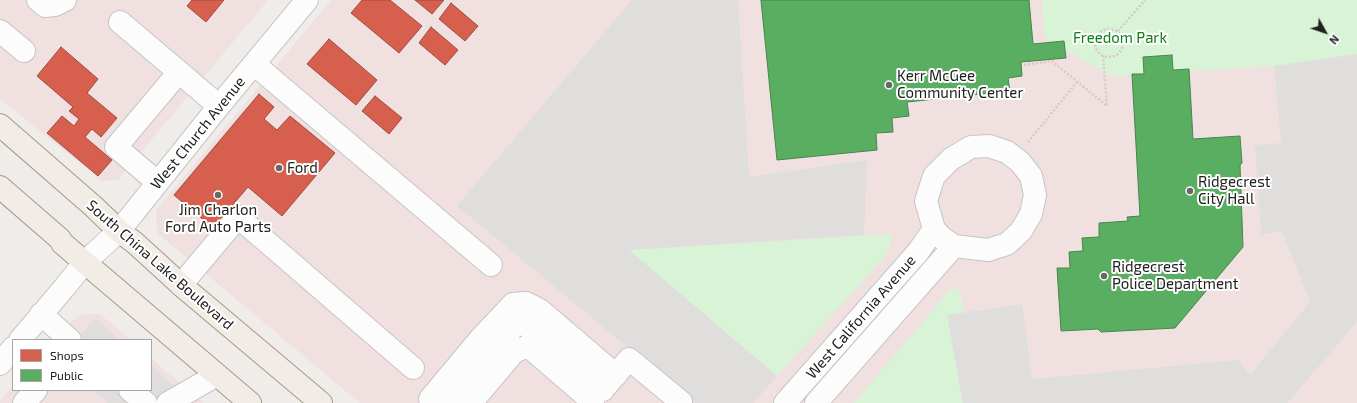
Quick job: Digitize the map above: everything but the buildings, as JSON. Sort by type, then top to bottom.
[{"type":"main road","name":"South China Lake Boulevard","points":[[0,125],[94,206],[119,231],[135,243],[181,285],[321,403]]},
{"type":"main road","points":[[0,187],[250,403]]},
{"type":"street","points":[[38,0],[45,6],[55,5],[65,0]]},
{"type":"street","name":"West Church Avenue","points":[[21,339],[85,262],[119,231],[218,106],[307,0]]},
{"type":"street","points":[[120,22],[218,106]]},
{"type":"street","points":[[0,31],[24,51]]},
{"type":"street","points":[[254,64],[491,265]]},
{"type":"street","points":[[157,182],[116,146],[179,72]]},
{"type":"street","points":[[989,146],[1007,152],[1020,162],[1031,176],[1035,195],[1031,214],[1021,231],[1007,244],[988,250],[954,246],[942,238],[934,229],[926,201],[934,176],[951,159],[971,147],[989,146]]},
{"type":"street","points":[[181,285],[238,217],[413,368]]},
{"type":"street","name":"West California Avenue","points":[[785,403],[918,252],[934,229]]},
{"type":"street","name":"West California Avenue","points":[[816,403],[954,246]]},
{"type":"street","points":[[433,403],[430,399],[480,339],[513,304],[526,303],[540,310],[601,392]]},
{"type":"street","points":[[41,314],[69,339]]},
{"type":"street","points":[[448,403],[516,324],[521,321],[601,392]]},
{"type":"street","points":[[471,403],[514,352],[528,346],[601,392]]},
{"type":"street","points":[[0,364],[12,349]]},
{"type":"street","points":[[601,392],[629,359],[681,403]]},
{"type":"street","points":[[168,403],[217,375]]},
{"type":"street","points":[[24,403],[35,391]]},
{"type":"street","points":[[127,403],[130,391]]},
{"type":"street","points":[[131,391],[146,403]]},
{"type":"path","points":[[1118,31],[1145,0]]},
{"type":"path","points":[[1109,28],[1118,31],[1124,44],[1120,53],[1111,57],[1103,56],[1095,48],[1094,44],[1097,34],[1104,29],[1109,28]]},
{"type":"path","points":[[1024,65],[1052,61],[1107,106],[1103,56]]},
{"type":"path","points":[[1027,142],[1077,82]]},
{"type":"shaded area","points":[[0,0],[268,0],[118,180],[102,181],[0,99]]},
{"type":"shaded area","points":[[331,0],[1357,0],[1357,403],[360,403],[157,233],[156,210]]},
{"type":"shaded area","points":[[632,0],[738,0],[749,177],[867,160],[864,235],[629,250],[777,376],[753,403],[695,403],[457,206]]},
{"type":"shaded area","points":[[1357,54],[1357,322],[1287,403],[963,403],[947,315],[1022,304],[1032,379],[1238,360],[1250,375],[1310,302],[1282,232],[1261,234],[1255,145],[1281,143],[1274,66]]},
{"type":"shaded area","points":[[82,314],[100,314],[129,339],[53,339],[64,327]]},
{"type":"shaded area","points":[[95,318],[119,339],[78,339]]},
{"type":"shaded area","points":[[152,359],[203,403],[0,403],[12,386],[12,391],[152,391]]},
{"type":"shaded area","points":[[152,367],[193,403],[108,403],[94,391],[152,391]]},
{"type":"green space","name":"Freedom Park","points":[[1042,0],[1357,0],[1357,54],[1274,66],[1111,76],[1044,37]]},
{"type":"green space","points":[[893,234],[887,254],[777,376],[628,250]]},
{"type":"green space","points":[[959,288],[964,313],[947,315],[963,403],[854,403],[950,290]]},
{"type":"place","name":"Kerr McGee Community Center","points":[[889,85]]},
{"type":"place","name":"Ford","points":[[279,168]]},
{"type":"place","name":"Ridgecrest City Hall","points":[[1190,191]]},
{"type":"place","name":"Jim Charlon Ford Auto Parts","points":[[218,195]]},
{"type":"place","name":"Ridgecrest Police Department","points":[[1104,276]]}]
